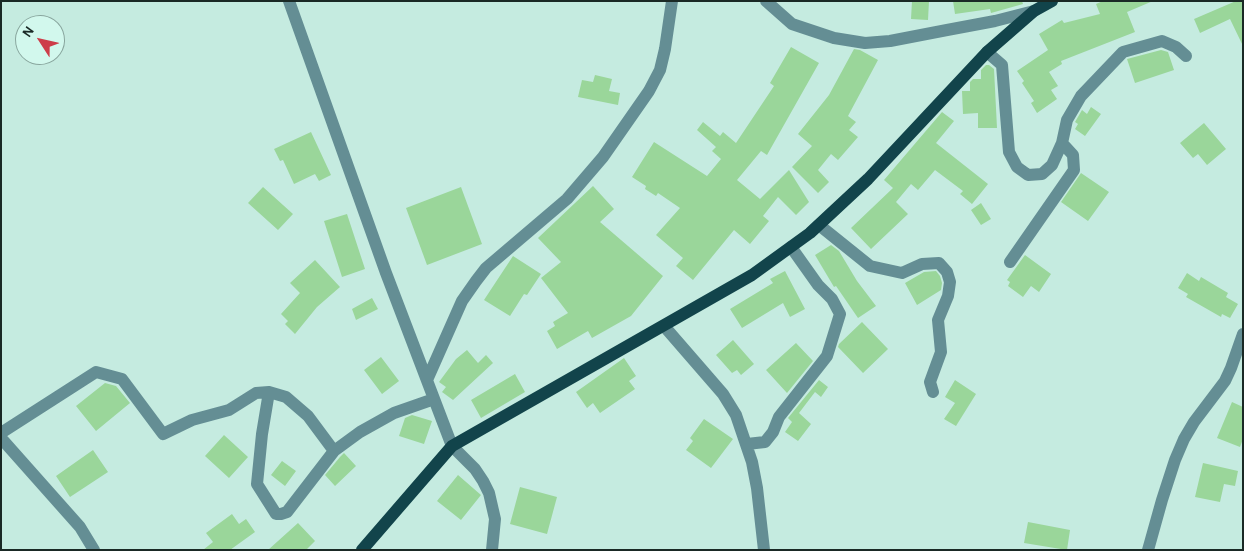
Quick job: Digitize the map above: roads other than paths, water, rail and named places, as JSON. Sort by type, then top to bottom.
[{"type":"main road","points":[[362,550],[452,446],[752,275],[819,225],[868,180],[987,52],[1034,11],[1052,1]]},
{"type":"street","points":[[289,1],[386,273],[452,446],[475,469],[489,493],[495,519],[492,550]]},
{"type":"street","points":[[427,380],[462,302],[476,281],[496,259],[567,199],[603,157],[649,91],[660,70],[672,1]]},
{"type":"street","points":[[766,1],[792,24],[834,38],[865,43],[890,41],[995,21],[1034,11]]},
{"type":"street","points":[[987,52],[1002,66],[1009,152],[1017,166],[1028,175],[1042,174],[1052,165],[1062,143],[1067,120],[1081,96],[1124,52],[1162,41],[1176,47],[1186,56]]},
{"type":"street","points":[[1010,262],[1074,170],[1073,155],[1062,143]]},
{"type":"street","points":[[819,225],[870,266],[902,273],[922,264],[939,263],[947,272],[950,282],[948,296],[938,320],[941,352],[930,382],[932,392]]},
{"type":"street","points":[[747,444],[764,442],[773,432],[778,417],[827,356],[840,314],[832,299],[818,285],[791,247]]},
{"type":"street","points":[[664,326],[732,406],[747,444],[757,488],[764,550]]},
{"type":"street","points":[[1148,550],[1178,453],[1194,422],[1225,381],[1243,334]]},
{"type":"street","points":[[1,433],[96,372],[122,379],[163,434],[192,420],[229,410],[256,393],[269,392],[286,397],[308,416],[334,451]]},
{"type":"street","points":[[269,392],[262,434],[257,484],[276,514],[287,512],[334,451],[360,432],[394,413],[434,399]]},
{"type":"street","points":[[1,438],[80,527],[94,550]]}]
